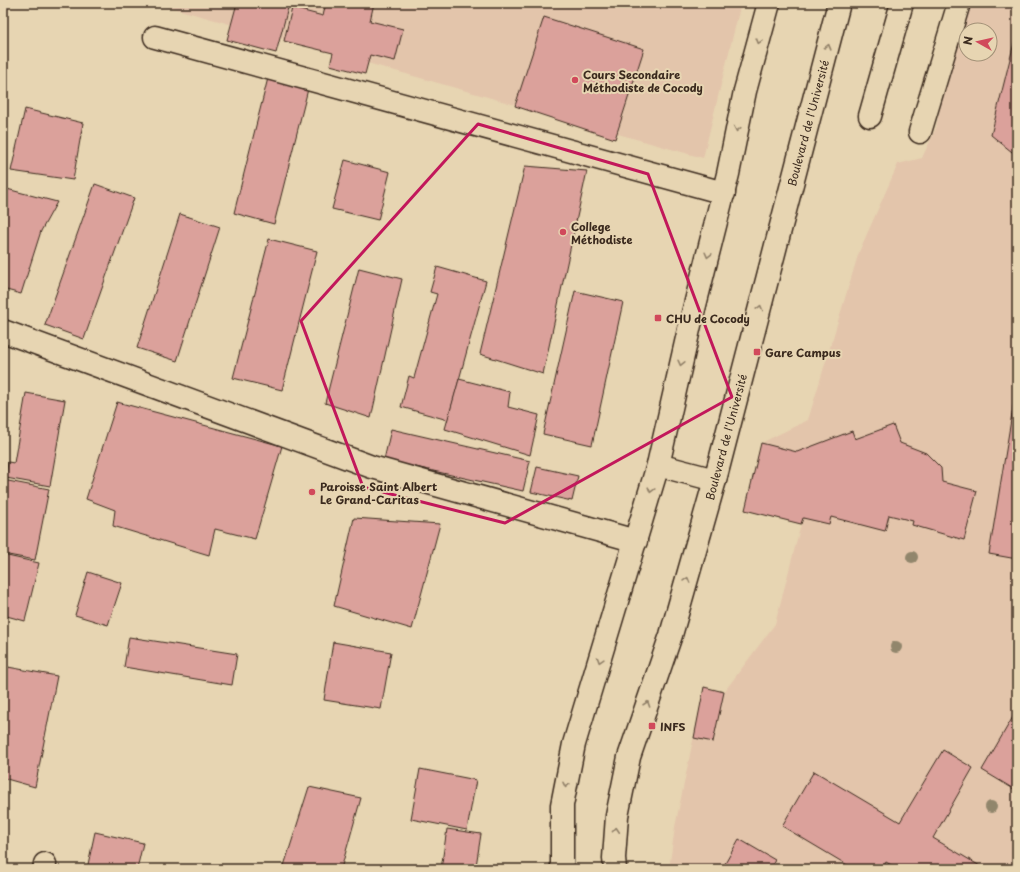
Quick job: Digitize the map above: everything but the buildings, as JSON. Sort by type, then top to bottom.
[{"type":"street","points":[[562,869],[562,805],[574,744],[658,465],[690,325],[724,193],[745,90],[769,3]]},
{"type":"street","name":"Boulevard de l'Université","points":[[615,869],[614,858],[617,816],[629,757],[671,635],[715,480],[839,3]]},
{"type":"street","points":[[870,116],[902,3]]},
{"type":"street","points":[[920,132],[959,3]]},
{"type":"street","points":[[155,37],[724,193]]},
{"type":"street","points":[[3,331],[372,467],[636,541]]},
{"type":"street","points":[[658,465],[715,480]]},
{"type":"highlighted area","points":[[478,124],[648,174],[732,397],[505,523],[363,487],[301,321]]},
{"type":"shaded area","name":"Cours Secondaire Méthodiste de Cocody","points":[[155,3],[741,3],[703,158]]},
{"type":"shaded area","points":[[970,3],[1017,3],[1017,869],[669,869],[675,827],[704,687],[724,692],[775,624],[801,524],[745,510],[761,443],[808,420],[859,252],[898,164],[922,158],[936,128],[942,98],[958,44],[958,62],[998,62],[998,22],[964,22]]},
{"type":"place","name":"Cours Secondaire Méthodiste de Cocody","points":[[575,80]]},
{"type":"place","name":"College Méthodiste","points":[[563,232]]},
{"type":"place","name":"CHU de Cocody","points":[[658,318]]},
{"type":"place","name":"Gare Campus","points":[[757,352]]},
{"type":"place","name":"Paroisse Saint Albert Le Grand-Caritas","points":[[312,492]]},
{"type":"place","name":"INFS","points":[[652,726]]}]
